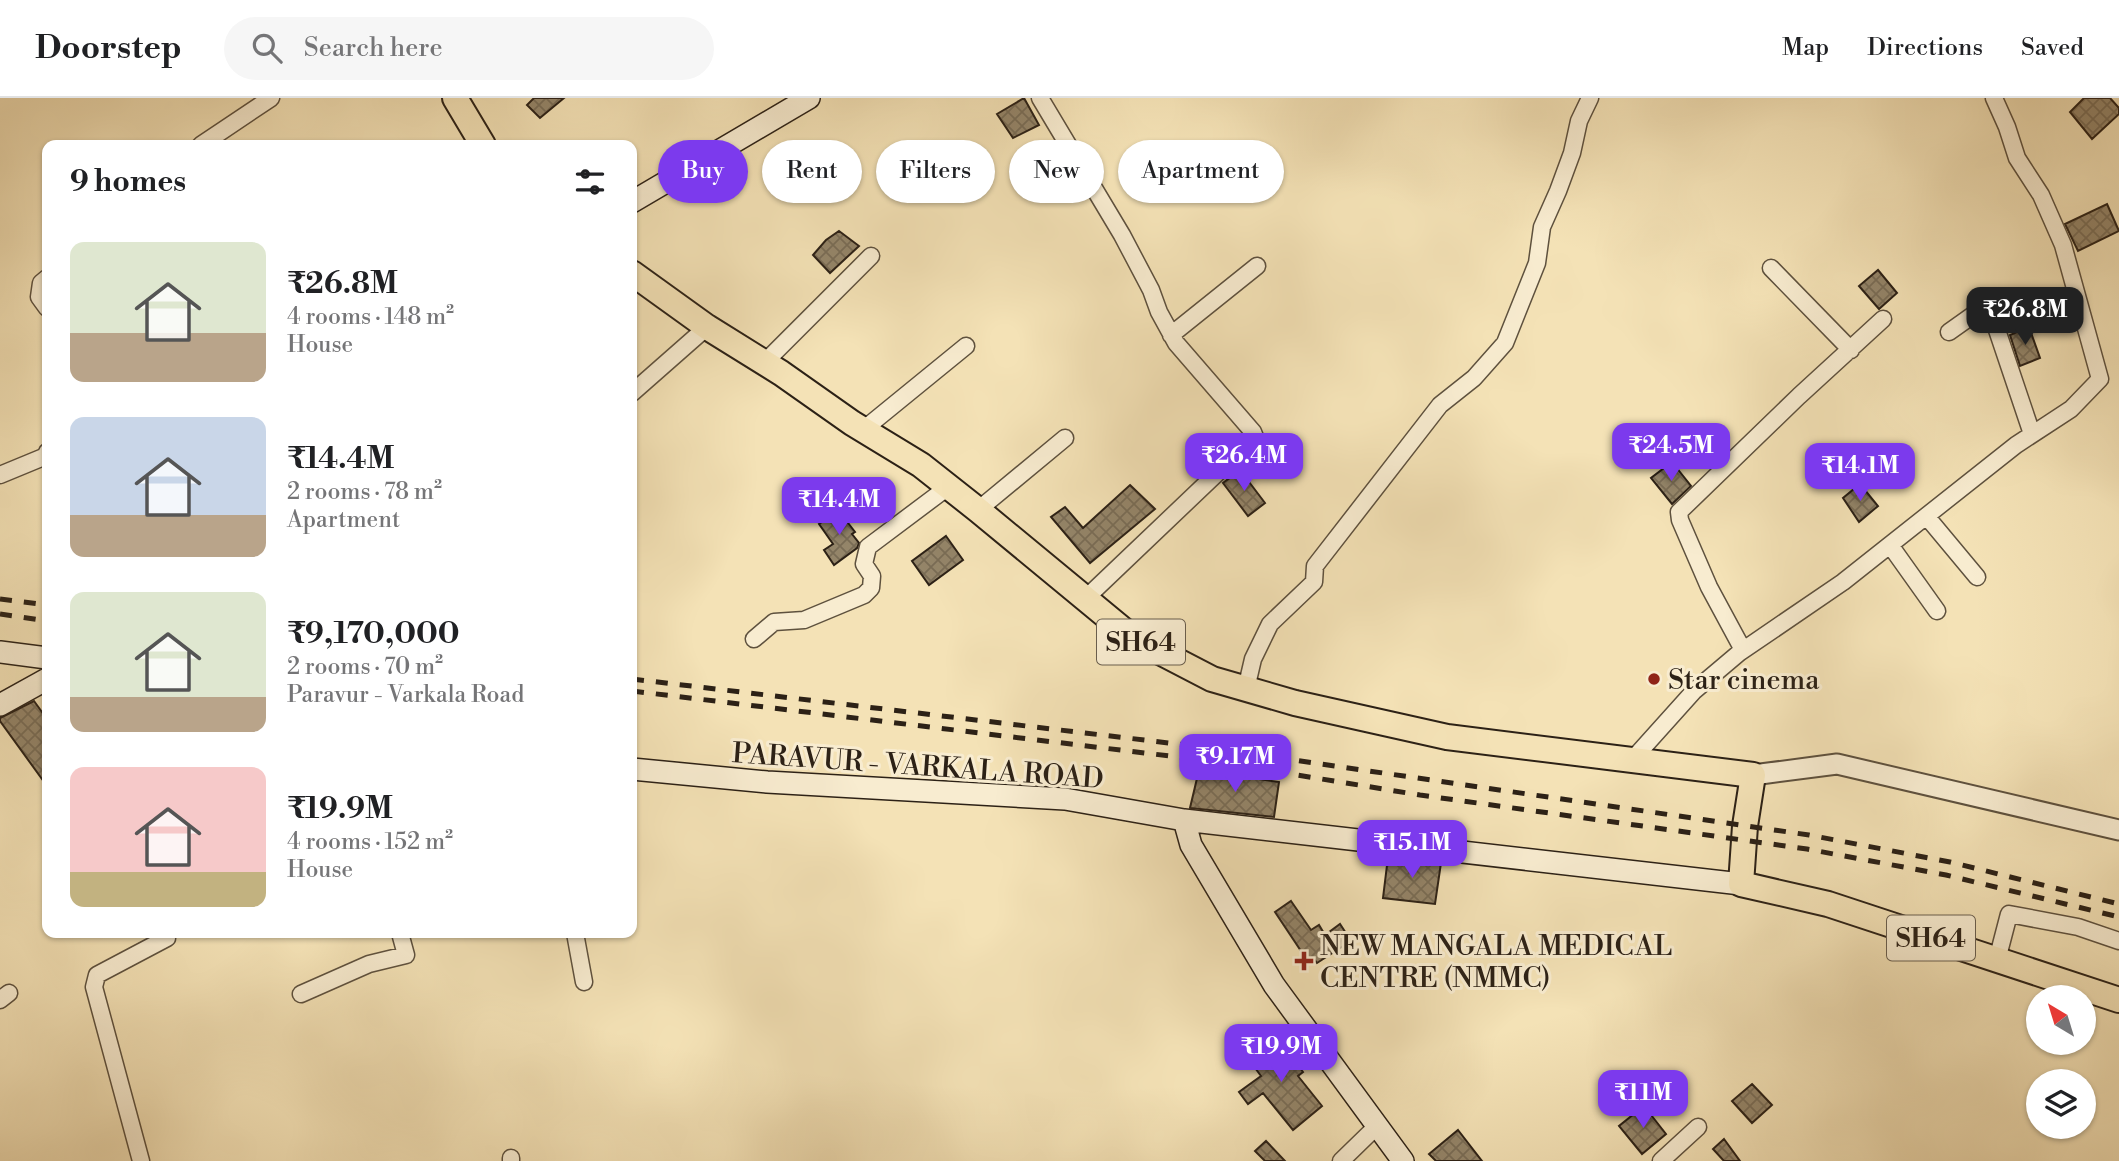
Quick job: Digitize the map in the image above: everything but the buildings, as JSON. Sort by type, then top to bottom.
[{"type":"main road","points":[[455,98],[481,140]]},
{"type":"main road","points":[[637,199],[809,98]]},
{"type":"main road","name":"SH64","points":[[637,277],[707,327],[921,466],[1133,638],[1212,679],[1295,703],[1447,737],[1753,775]]},
{"type":"main road","points":[[0,652],[42,657]]},
{"type":"main road","points":[[0,705],[42,682]]},
{"type":"main road","name":"PARAVUR - VARKALA ROAD","points":[[637,769],[767,782],[1065,799],[1184,820],[1741,884]]},
{"type":"main road","points":[[1741,884],[1745,826],[1753,775]]},
{"type":"main road","points":[[1184,820],[1191,845],[1274,985],[1404,1161]]},
{"type":"main road","name":"SH64","points":[[1741,884],[1828,904],[2119,1000]]},
{"type":"street","points":[[208,140],[271,98]]},
{"type":"street","points":[[1040,98],[1122,235],[1171,335],[1255,437],[1086,599]]},
{"type":"street","points":[[1246,689],[1252,659],[1270,624],[1314,582],[1315,566],[1440,405],[1474,378],[1505,343],[1537,263],[1542,227],[1558,191],[1572,153],[1579,121],[1590,98]]},
{"type":"street","points":[[1632,760],[1694,691],[1743,650],[1843,582],[2016,445],[2071,409],[2100,379],[2063,245],[2041,195],[2017,158],[1994,98]]},
{"type":"street","points":[[764,363],[871,256]]},
{"type":"street","points":[[1171,335],[1257,265]]},
{"type":"street","points":[[1771,268],[1851,350]]},
{"type":"street","points":[[42,282],[39,297],[42,301]]},
{"type":"street","points":[[1950,332],[1980,310],[1989,312],[2032,434]]},
{"type":"street","points":[[1743,650],[1709,587],[1679,512],[1798,396],[1883,319]]},
{"type":"street","points":[[637,389],[707,327]]},
{"type":"street","points":[[863,430],[966,346]]},
{"type":"street","points":[[978,510],[1065,438]]},
{"type":"street","points":[[0,475],[42,458]]},
{"type":"street","points":[[754,639],[774,622],[804,620],[864,595],[871,588],[872,576],[864,565],[868,547],[948,487]]},
{"type":"street","points":[[1927,516],[1977,576]]},
{"type":"street","points":[[1890,545],[1937,611]]},
{"type":"street","points":[[1753,775],[1838,764],[2119,830]]},
{"type":"street","points":[[1997,960],[2009,914],[2078,927],[2119,941]]},
{"type":"street","points":[[141,1161],[94,987],[97,975],[167,938]]},
{"type":"street","points":[[301,994],[369,964],[405,956],[401,938]]},
{"type":"street","points":[[576,938],[584,982]]},
{"type":"street","points":[[1341,1161],[1378,1125]]},
{"type":"street","points":[[1661,1161],[1698,1127]]},
{"type":"railway","points":[[0,599],[42,604]]},
{"type":"railway","points":[[0,614],[42,620]]},
{"type":"railway","points":[[637,680],[1211,748],[1809,835],[1950,862],[2119,904]]},
{"type":"railway","points":[[637,692],[1211,761],[1420,795],[1807,849],[1946,875],[2119,917]]},
{"type":"place","name":"Star cinema","points":[[1654,679]]},
{"type":"place","name":"NEW MANGALA MEDICAL CENTRE (NMMC)","points":[[1304,961]]}]
